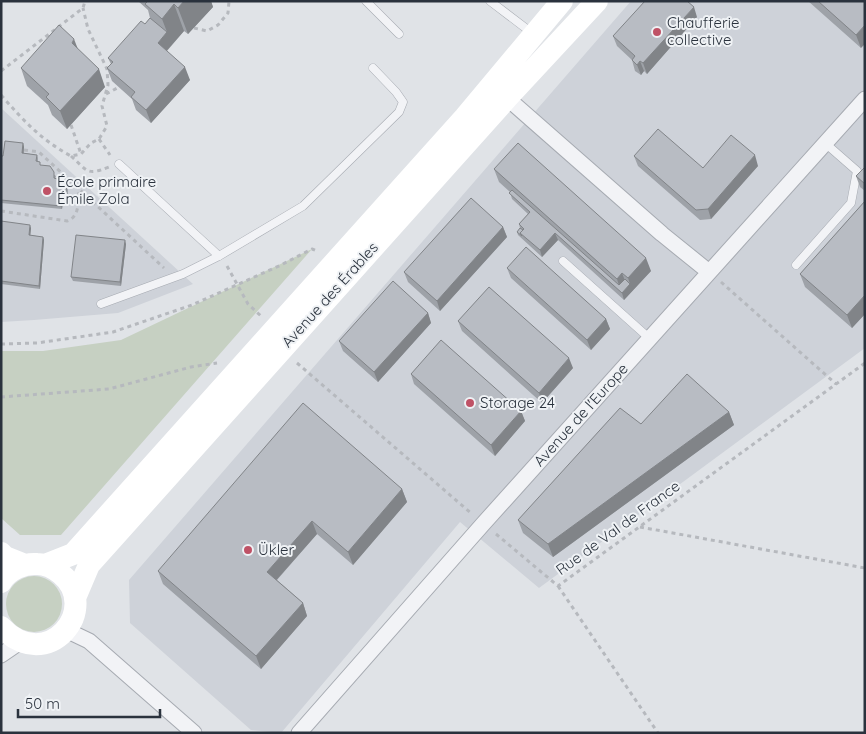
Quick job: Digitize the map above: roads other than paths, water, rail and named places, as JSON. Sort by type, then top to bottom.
[{"type":"main road","name":"Avenue des Érables","points":[[1,582],[13,570],[73,554],[337,258],[535,40],[562,1]]},
{"type":"main road","name":"Avenue des Érables","points":[[66,630],[74,615],[75,598],[89,565],[509,90],[597,1]]},
{"type":"main road","points":[[1,553],[6,557],[56,570],[72,586],[75,598]]},
{"type":"main road","points":[[1,627],[9,636],[20,642],[32,645],[45,644],[57,638],[66,630]]},
{"type":"street","points":[[509,90],[662,234],[709,272]]},
{"type":"street","name":"Avenue de l'Europe","points":[[299,733],[649,338],[865,99]]},
{"type":"street","points":[[66,630],[89,641],[194,733]]},
{"type":"street","points":[[1,655],[20,642]]},
{"type":"lane","points":[[366,1],[399,34]]},
{"type":"lane","points":[[490,1],[535,40]]},
{"type":"lane","points":[[101,304],[167,281],[219,256],[303,206],[398,112],[402,102],[396,92],[373,68]]},
{"type":"lane","points":[[796,265],[851,203],[857,171],[825,143]]},
{"type":"lane","points":[[119,164],[219,256]]},
{"type":"lane","points":[[563,261],[649,338]]},
{"type":"place","name":"Chaufferie collective","points":[[657,32]]},
{"type":"place","name":"École primaire Émile Zola","points":[[47,191]]},
{"type":"place","name":"Storage 24","points":[[470,403]]},
{"type":"place","name":"Ükler","points":[[248,550]]}]
